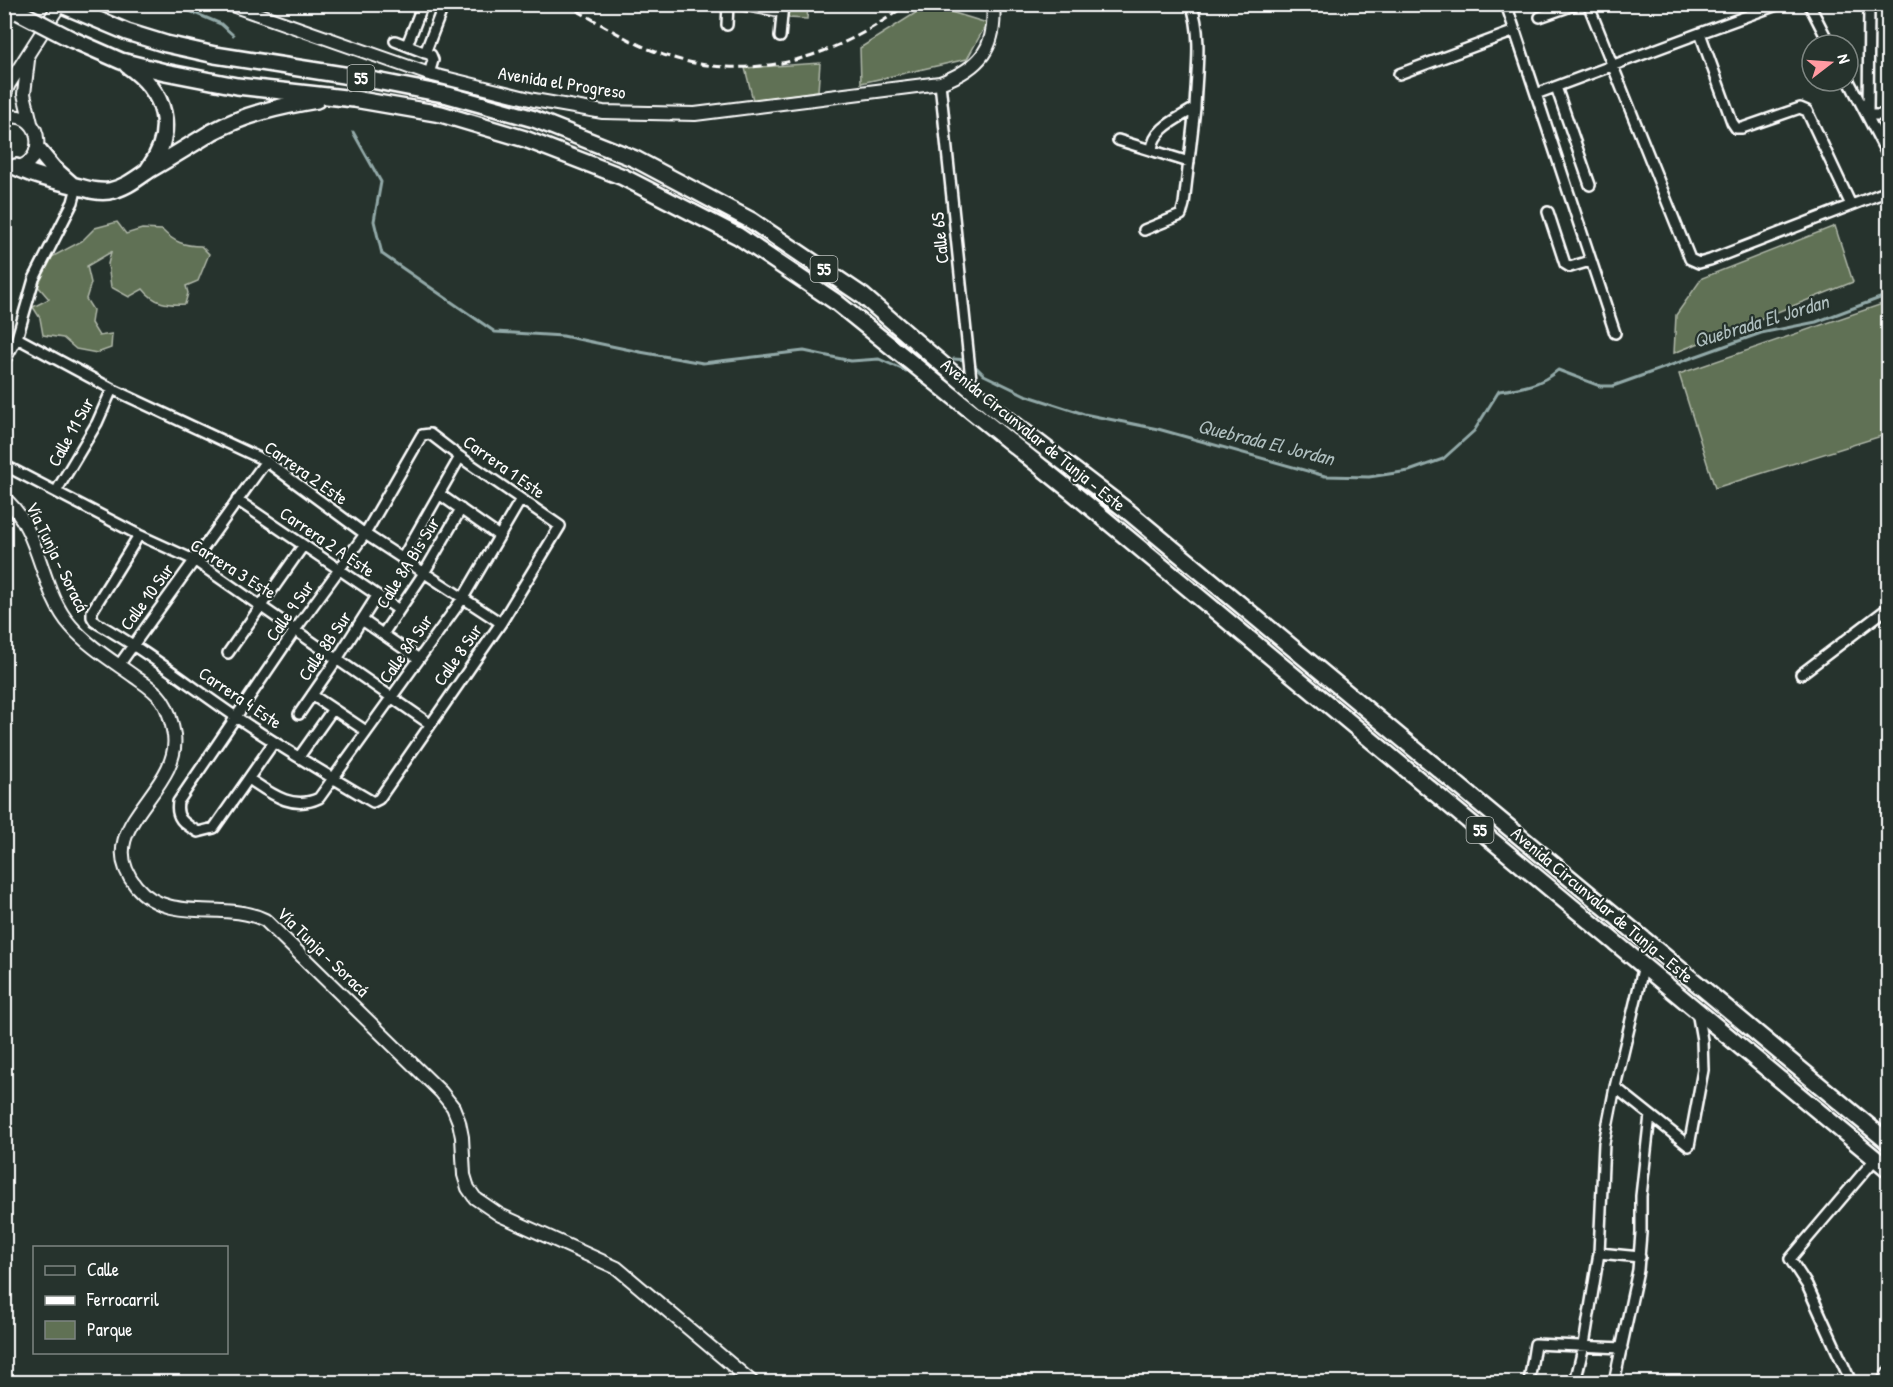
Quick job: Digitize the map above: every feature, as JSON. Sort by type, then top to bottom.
[{"type":"highway","name":"Avenida Circunvalar de Tunja - Este","points":[[60,4],[127,32],[214,55],[356,77],[448,95],[534,120],[634,159],[752,221],[863,296],[993,408],[1147,527],[1888,1142]]},
{"type":"highway","name":"Avenida Circunvalar de Tunja - Este","points":[[14,8],[71,39],[121,61],[237,86],[354,99],[441,114],[525,139],[623,177],[738,236],[836,302],[974,412],[1888,1169]]},
{"type":"highway","points":[[121,61],[150,84],[160,101],[165,120],[164,140],[147,172]]},
{"type":"highway","points":[[10,166],[43,178],[92,191],[107,191],[122,188],[136,181],[214,131],[247,116],[282,106],[318,100],[354,99]]},
{"type":"highway","points":[[38,150],[53,168],[74,185]]},
{"type":"main road","points":[[6,90],[60,4]]},
{"type":"main road","name":"Avenida el Progreso","points":[[229,4],[429,74],[523,98],[603,112],[695,114],[940,83],[958,76],[983,56],[991,41],[994,25],[993,4]]},
{"type":"main road","points":[[10,166],[25,165],[33,159],[38,150],[36,131],[31,123],[24,94],[24,80],[30,50]]},
{"type":"main road","points":[[4,118],[21,118],[31,123]]},
{"type":"main road","name":"Vía Tunja - Soracá","points":[[4,498],[19,515],[56,603],[69,625],[81,637],[154,690],[164,702],[171,718],[174,738],[173,753],[166,770],[129,827],[122,845],[123,861],[128,875],[138,889],[163,905],[181,910],[225,910],[254,914],[265,920],[441,1092],[453,1107],[462,1137],[464,1175],[468,1188],[475,1198],[500,1215],[617,1268],[752,1383]]},
{"type":"street","points":[[406,45],[423,4]]},
{"type":"street","points":[[425,53],[444,4]]},
{"type":"street","points":[[727,24],[728,4]]},
{"type":"street","points":[[738,4],[782,8],[780,38]]},
{"type":"street","points":[[1144,230],[1181,215],[1184,204],[1195,108],[1197,41],[1191,4]]},
{"type":"street","points":[[1506,4],[1615,333]]},
{"type":"street","points":[[1540,17],[1577,4]]},
{"type":"street","points":[[1588,4],[1690,259],[1699,263],[1710,260],[1888,191]]},
{"type":"street","points":[[1536,94],[1780,4]]},
{"type":"street","points":[[1809,4],[1824,33]]},
{"type":"street","points":[[1868,115],[1869,4]]},
{"type":"street","points":[[1399,74],[1515,31]]},
{"type":"street","points":[[1700,33],[1731,122],[1736,128],[1800,108],[1807,111],[1851,205]]},
{"type":"street","points":[[395,41],[431,55],[433,60],[429,74]]},
{"type":"street","name":"Calle 6S","points":[[940,83],[972,389]]},
{"type":"street","points":[[1556,87],[1590,185]]},
{"type":"street","points":[[1856,93],[1888,156]]},
{"type":"street","points":[[1152,150],[1152,141],[1157,133],[1195,108]]},
{"type":"street","points":[[1868,115],[1888,115]]},
{"type":"street","points":[[1118,140],[1189,162]]},
{"type":"street","points":[[4,362],[17,338],[34,279],[73,202],[74,185]]},
{"type":"street","points":[[1548,212],[1565,264],[1570,267],[1590,261]]},
{"type":"street","name":"Carrera 2 Este","points":[[17,338],[112,389],[266,461],[365,534],[501,623]]},
{"type":"street","name":"Calle 11 Sur","points":[[57,490],[92,432],[112,389]]},
{"type":"street","name":"Carrera 1 Este","points":[[430,434],[460,458],[560,526]]},
{"type":"street","name":"Calle 9 Sur","points":[[249,779],[214,828],[198,832],[180,820],[177,810],[178,802],[295,630],[365,534],[419,438],[430,434]]},
{"type":"street","points":[[402,559],[460,458]]},
{"type":"street","name":"Calle 10 Sur","points":[[119,665],[266,461]]},
{"type":"street","name":"Carrera 3 Este","points":[[4,465],[57,490],[139,535],[194,560],[430,724]]},
{"type":"street","points":[[439,494],[499,536]]},
{"type":"street","name":"Calle 8A Sur","points":[[249,779],[283,801],[319,798],[463,598],[520,499]]},
{"type":"street","name":"Carrera 2 A Este","points":[[237,500],[399,610]]},
{"type":"street","name":"Calle 8A Bis Sur","points":[[383,634],[424,573],[461,509]]},
{"type":"street","name":"Calle 8 Sur","points":[[379,799],[501,623],[560,526]]},
{"type":"street","points":[[81,637],[95,622],[92,611],[139,535]]},
{"type":"street","points":[[228,653],[303,546]]},
{"type":"street","name":"Calle 8B Sur","points":[[299,714],[377,596]]},
{"type":"street","points":[[1801,674],[1888,608]]},
{"type":"street","points":[[362,620],[419,659]]},
{"type":"street","name":"Carrera 4 Este","points":[[95,622],[134,644],[237,717],[333,779],[373,802],[379,799]]},
{"type":"street","points":[[312,695],[366,731]]},
{"type":"street","points":[[299,757],[333,709]]},
{"type":"street","points":[[249,779],[274,742]]},
{"type":"street","points":[[1575,1383],[1584,1345],[1599,1253],[1604,1143],[1644,965]]},
{"type":"street","points":[[1615,1087],[1689,1146],[1702,1070],[1702,1040],[1697,1010]]},
{"type":"street","points":[[1614,1383],[1640,1257],[1641,1196],[1650,1115]]},
{"type":"street","points":[[1851,1383],[1807,1285],[1790,1259],[1876,1158]]},
{"type":"street","points":[[1599,1253],[1640,1257]]},
{"type":"street","points":[[1529,1383],[1534,1344],[1622,1348]]},
{"type":"street","points":[[1882,1383],[1888,1372]]},
{"type":"green space","points":[[789,5],[808,5],[807,19],[788,18]]},
{"type":"green space","points":[[928,5],[987,23],[967,59],[861,83],[860,48]]},
{"type":"green space","points":[[820,63],[818,91],[753,100],[745,68]]},
{"type":"green space","points":[[117,222],[126,234],[142,229],[162,230],[180,243],[201,246],[209,254],[198,281],[186,286],[188,293],[185,304],[162,302],[152,298],[143,289],[129,297],[111,287],[108,264],[111,252],[87,266],[91,283],[86,299],[93,310],[91,323],[99,336],[112,334],[111,348],[97,353],[76,349],[63,338],[43,335],[40,318],[33,307],[49,299],[37,285],[46,260],[82,241],[95,228]]},
{"type":"green space","points":[[1835,226],[1853,282],[1674,353],[1676,315],[1702,278]]},
{"type":"green space","points":[[1888,302],[1888,434],[1715,488],[1679,374]]},
{"type":"waterway","points":[[173,4],[221,24],[233,35]]},
{"type":"waterway","points":[[353,132],[381,182],[374,221],[382,254],[495,332],[563,336],[703,363],[804,351],[851,361],[879,359],[906,371]]},
{"type":"waterway","name":"Quebrada El Jordan","points":[[975,366],[984,375],[1025,395],[1084,414],[1158,429],[1325,476],[1369,477],[1409,471],[1443,459],[1474,431],[1499,391],[1531,385],[1558,370],[1600,386],[1613,386],[1761,333],[1816,322],[1888,295]]},
{"type":"waterway","points":[[954,359],[967,360]]},
{"type":"railway","points":[[565,4],[628,39],[667,56],[699,64],[731,67],[763,66],[823,51],[880,23],[907,4]]}]
